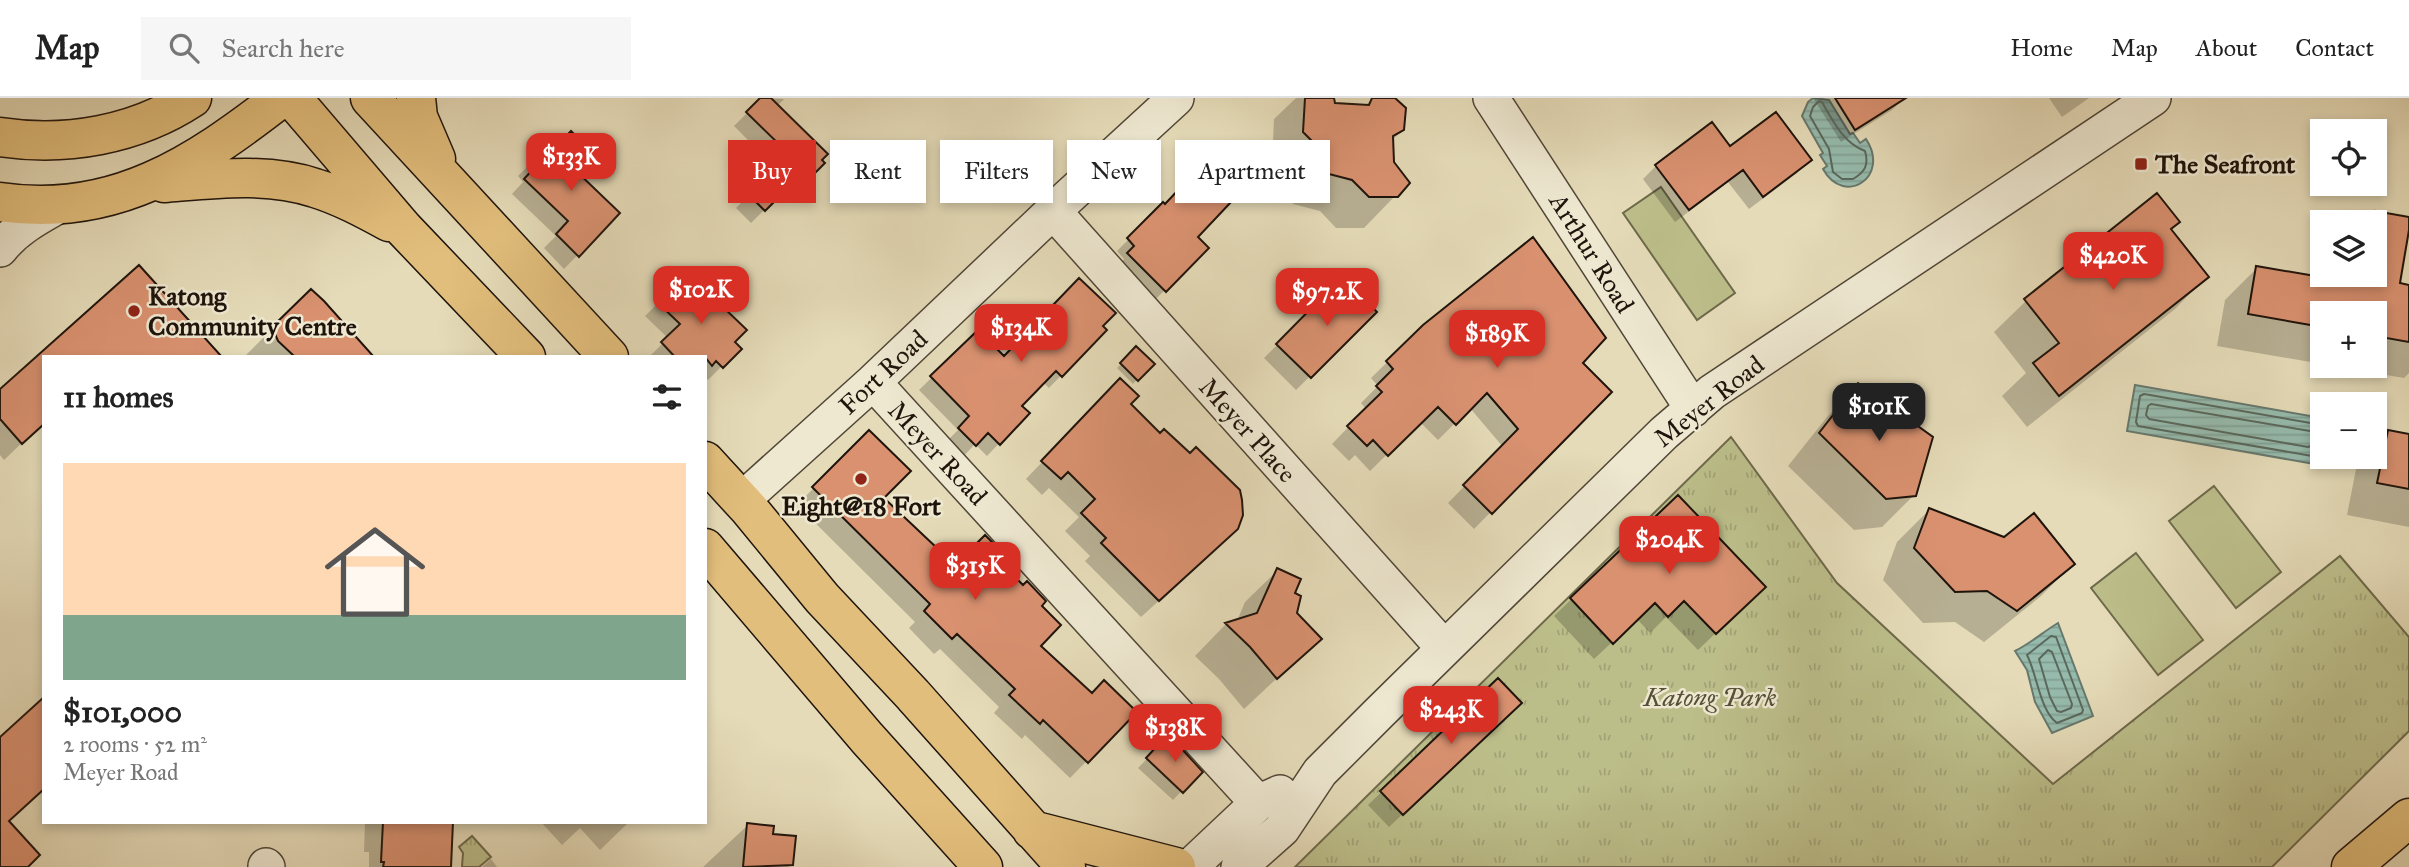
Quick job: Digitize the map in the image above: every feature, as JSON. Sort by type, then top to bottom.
[{"type":"main road","points":[[0,137],[43,142],[78,139],[153,120],[192,98]]},
{"type":"main road","points":[[0,202],[63,203],[119,194],[146,185],[208,152],[281,98]]},
{"type":"main road","points":[[292,98],[404,229],[524,355]]},
{"type":"main road","points":[[370,98],[607,355]]},
{"type":"main road","points":[[415,98],[418,117],[445,180]]},
{"type":"main road","points":[[146,185],[236,178],[283,180],[335,195],[404,229]]},
{"type":"main road","points":[[707,463],[742,500],[822,598],[914,695],[1066,867]]},
{"type":"main road","points":[[707,550],[867,738],[983,867]]},
{"type":"main road","points":[[2351,867],[2409,818]]},
{"type":"main road","points":[[1032,830],[1176,867]]},
{"type":"street","name":"Fort Road","points":[[742,500],[873,382],[1176,98]]},
{"type":"street","name":"Arthur Road","points":[[1491,98],[1693,409]]},
{"type":"street","name":"Meyer Road","points":[[1239,867],[1282,830],[1320,772],[1664,433],[1712,392],[2153,98]]},
{"type":"street","points":[[0,250],[18,230],[63,203]]},
{"type":"street","name":"Meyer Place","points":[[1053,211],[1444,649]]},
{"type":"street","name":"Meyer Road","points":[[873,382],[1258,803]]},
{"type":"street","name":"Meyer Road","points":[[1190,867],[1258,803],[1320,772]]},
{"type":"green space","points":[[1661,187],[1735,293],[1697,320],[1623,213]]},
{"type":"green space","name":"Katong Park","points":[[1731,437],[1837,583],[2053,784],[2340,556],[2409,637],[2409,731],[2272,867],[1295,867]]},
{"type":"green space","points":[[2214,486],[2281,572],[2236,608],[2169,521]]},
{"type":"green space","points":[[2136,553],[2203,640],[2158,675],[2091,588]]},
{"type":"green space","points":[[472,836],[491,857],[479,867],[462,867],[463,853],[459,847]]},
{"type":"water","points":[[1813,98],[1829,100],[1850,134],[1853,133],[1860,143],[1866,139],[1872,153],[1873,165],[1862,182],[1842,186],[1832,180],[1823,169],[1827,166],[1820,155],[1823,153],[1802,116],[1808,102]]},
{"type":"water","points":[[2135,385],[2310,416],[2310,463],[2127,431]]},
{"type":"water","points":[[2058,623],[2093,716],[2052,733],[2035,702],[2027,670],[2015,651]]},
{"type":"building","points":[[760,98],[771,98],[814,140],[775,140],[746,112]]},
{"type":"building","points":[[1305,98],[1334,98],[1335,103],[1369,105],[1372,98],[1395,98],[1406,108],[1404,130],[1393,136],[1394,162],[1410,183],[1398,197],[1369,197],[1352,180],[1330,174],[1330,140],[1311,140],[1303,132]]},
{"type":"building","points":[[1835,98],[1906,98],[1855,130]]},
{"type":"building","points":[[1776,112],[1812,160],[1763,197],[1743,170],[1689,210],[1655,165],[1712,122],[1730,146]]},
{"type":"building","points":[[571,131],[590,150],[573,168],[620,213],[579,257],[556,234],[568,221],[524,179],[535,167],[530,162],[549,142],[555,148]]},
{"type":"building","points":[[816,142],[828,154],[822,160],[825,163],[816,172]]},
{"type":"building","points":[[1175,193],[1175,203],[1230,203],[1198,237],[1209,248],[1166,292],[1127,253],[1134,246],[1127,238],[1163,202],[1165,204]]},
{"type":"building","points":[[2157,193],[2180,222],[2171,229],[2209,277],[2059,396],[2033,363],[2059,343],[2024,299]]},
{"type":"building","points":[[757,203],[773,203],[765,211]]},
{"type":"building","points":[[2387,213],[2409,217],[2400,283],[2409,285],[2409,342],[2387,338],[2387,301],[2310,301],[2310,325],[2248,314],[2256,266],[2310,275],[2310,287],[2387,287]]},
{"type":"building","points":[[1533,237],[1606,338],[1583,363],[1612,392],[1492,514],[1463,485],[1518,429],[1487,393],[1456,425],[1438,407],[1388,456],[1373,440],[1367,446],[1347,426],[1382,392],[1376,386],[1393,369],[1386,361],[1423,325]]},
{"type":"building","name":"Katong Community Centre","points":[[139,265],[220,355],[42,355],[42,426],[22,444],[0,419],[0,389]]},
{"type":"building","points":[[1342,277],[1377,312],[1311,378],[1276,344]]},
{"type":"building","points":[[1079,278],[1116,313],[1103,326],[1107,330],[1062,377],[1056,371],[1022,406],[1030,413],[1000,445],[988,433],[976,446],[958,428],[969,416],[930,376],[978,330],[1004,356]]},
{"type":"building","points":[[697,282],[747,330],[735,342],[742,349],[723,368],[716,361],[712,366],[707,355],[673,355],[661,342],[680,324],[657,302],[675,283],[685,294]]},
{"type":"building","points":[[311,289],[372,355],[293,355],[278,341],[272,327]]},
{"type":"building","points":[[1136,346],[1155,364],[1138,381],[1120,363]]},
{"type":"building","points":[[1120,378],[1139,396],[1131,404],[1160,433],[1164,429],[1190,453],[1196,447],[1240,490],[1242,500],[1243,515],[1238,529],[1159,601],[1101,543],[1106,538],[1081,513],[1095,499],[1068,472],[1061,479],[1041,461]]},
{"type":"building","points":[[1858,383],[1933,437],[1916,496],[1886,499],[1819,433]]},
{"type":"building","points":[[869,430],[911,471],[884,498],[955,565],[985,535],[1001,551],[995,557],[1023,585],[1027,581],[1046,601],[1042,606],[1061,625],[1041,646],[1092,693],[1104,680],[1137,712],[1088,763],[1043,720],[1040,724],[1009,695],[1015,689],[957,634],[952,639],[924,611],[930,604],[812,487]]},
{"type":"building","points":[[2388,430],[2409,434],[2409,489],[2377,483],[2380,469],[2387,469]]},
{"type":"building","points":[[1678,495],[1766,587],[1716,634],[1684,601],[1668,617],[1655,603],[1613,644],[1570,598]]},
{"type":"building","points":[[1929,508],[2004,537],[2034,513],[2075,564],[2017,611],[1987,591],[1955,592],[1914,548]]},
{"type":"building","points":[[1277,568],[1301,579],[1295,593],[1301,596],[1297,613],[1322,639],[1277,679],[1225,623],[1257,613]]},
{"type":"building","points":[[1498,678],[1522,703],[1403,815],[1380,791]]},
{"type":"building","points":[[42,699],[42,791],[9,821],[40,855],[28,867],[0,867],[0,737]]},
{"type":"building","points":[[1168,734],[1203,772],[1183,793],[1146,758]]},
{"type":"building","points":[[747,823],[774,826],[773,834],[796,836],[793,865],[743,867]]},
{"type":"building","points":[[383,824],[453,824],[451,867],[383,867],[384,862],[381,862]]},
{"type":"place","name":"The Seafront","points":[[2141,164]]},
{"type":"place","name":"Katong Community Centre","points":[[134,311]]},
{"type":"place","name":"Eight@18 Fort","points":[[861,479]]}]
